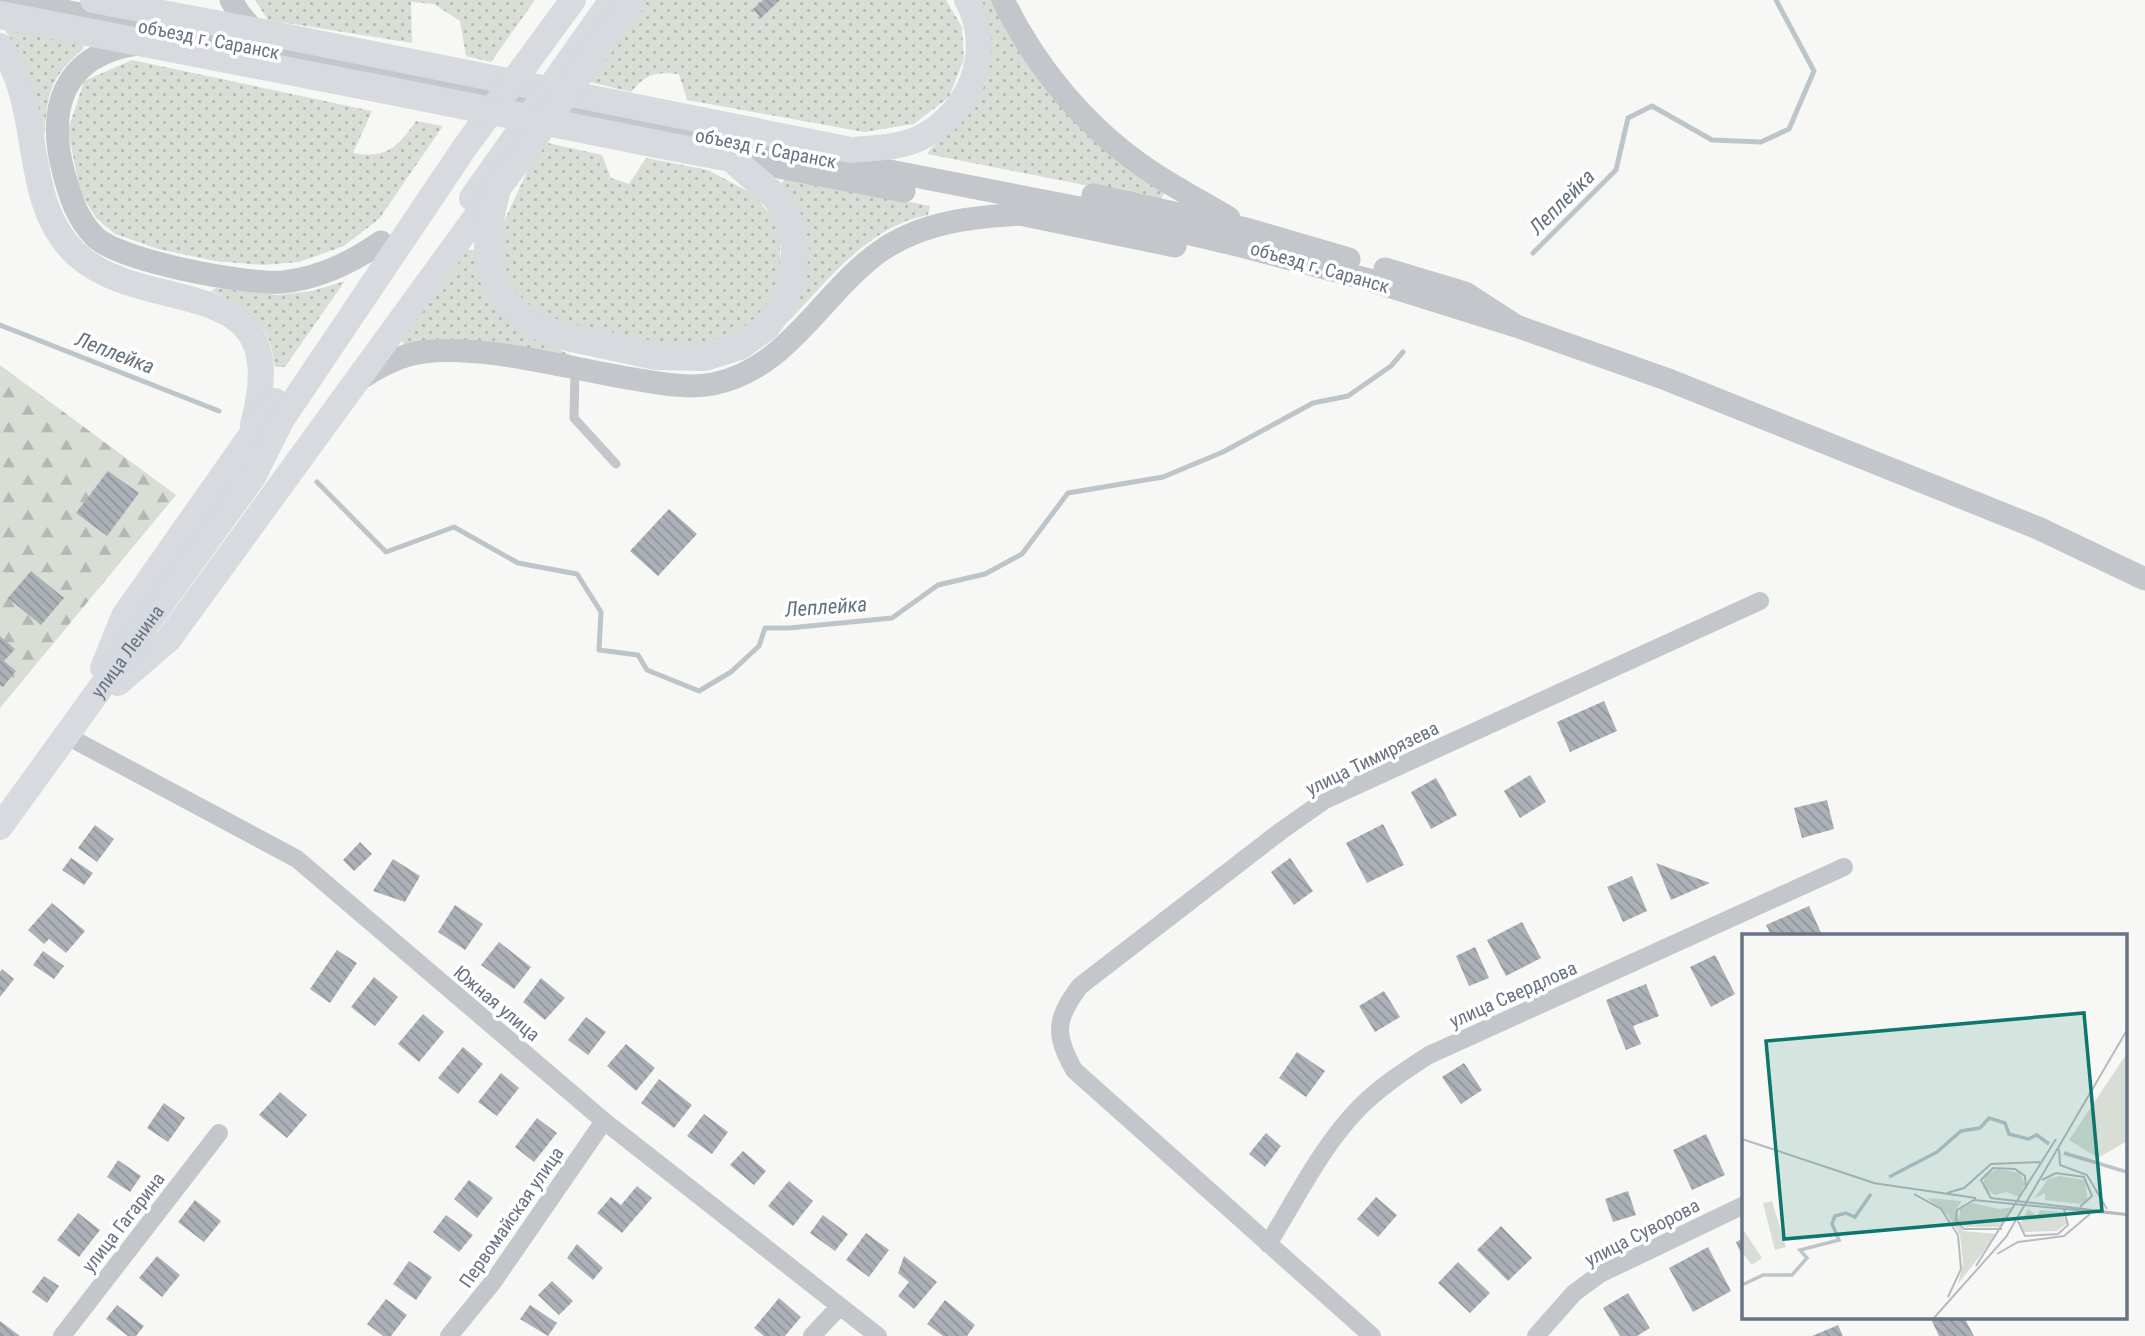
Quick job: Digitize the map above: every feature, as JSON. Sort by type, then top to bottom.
[{"type":"main road","points":[[93,0],[253,30],[383,73]]},
{"type":"main road","points":[[85,712],[124,616],[248,441],[381,242],[553,0]]},
{"type":"main road","points":[[253,477],[282,419],[465,148],[573,0]]},
{"type":"main road","points":[[253,477],[302,429],[505,153],[612,0]]},
{"type":"main road","points":[[85,712],[168,640],[632,0]]},
{"type":"main road","points":[[0,15],[145,43],[383,73],[660,128],[851,149],[890,147],[921,138],[949,118],[967,96],[976,73],[979,50],[978,27],[967,0]]},
{"type":"main road","points":[[0,46],[7,55],[19,87],[39,177],[49,212],[59,234],[77,254],[107,274],[144,288],[223,309],[239,321],[252,337],[259,356],[262,383],[248,441]]},
{"type":"main road","points":[[497,188],[488,228],[488,256],[495,282],[506,302],[525,320],[558,335],[656,356],[705,358],[740,346],[766,327],[782,305],[793,278],[795,247],[791,225],[776,197],[731,158],[660,128]]},
{"type":"main road","name":"улица Ленина","points":[[0,827],[253,477]]},
{"type":"street","name":"объезд г. Саранск","points":[[8,0],[383,73]]},
{"type":"street","points":[[231,0],[253,30]]},
{"type":"street","points":[[1003,0],[1051,78],[1107,138],[1149,171],[1246,229]]},
{"type":"street","points":[[145,43],[114,47],[85,62],[68,82],[58,109],[60,162],[69,193],[79,219],[96,238],[122,253],[176,267],[248,280],[282,282],[321,274],[353,261],[381,242]]},
{"type":"street","name":"объезд г. Саранск","points":[[660,128],[1085,209],[1237,244],[1351,275],[1516,326]]},
{"type":"street","points":[[851,149],[1105,197],[1246,229],[1465,293],[1516,326],[1666,379],[2025,522],[2145,579]]},
{"type":"street","points":[[731,158],[1023,214],[1240,260],[1351,275]]},
{"type":"street","points":[[354,382],[389,363],[423,352],[455,351],[679,385],[698,386],[725,381],[755,368],[790,342],[864,263],[905,236],[968,218],[1023,214]]},
{"type":"street","name":"улица Тимирязева","points":[[1268,1244],[1074,1070],[1063,1050],[1059,1026],[1066,1004],[1080,986],[1280,831],[1325,800],[1760,601]]},
{"type":"street","name":"Южная улица","points":[[67,736],[297,859],[604,1121],[878,1336]]},
{"type":"street","name":"улица Свердлова","points":[[1268,1244],[1332,1141],[1359,1109],[1394,1078],[1429,1055],[1844,867]]},
{"type":"street","name":"Первомайская улица","points":[[449,1336],[494,1282],[604,1121]]},
{"type":"street","name":"улица Гагарина","points":[[62,1336],[219,1133]]},
{"type":"street","name":"улица Суворова","points":[[1536,1336],[1574,1293],[1600,1275],[1742,1206]]},
{"type":"street","points":[[1268,1244],[1372,1336]]},
{"type":"street","points":[[812,1336],[840,1306]]},
{"type":"lane","points":[[575,369],[574,418],[616,464]]},
{"type":"green space","points":[[255,0],[535,0],[491,62],[466,56],[460,21],[434,4],[411,2],[412,43],[268,20]]},
{"type":"green space","points":[[643,0],[946,0],[962,27],[964,59],[949,97],[914,124],[864,132],[687,100],[679,74],[652,75],[631,92],[586,81]]},
{"type":"green space","points":[[980,0],[992,0],[1164,193],[1161,200],[927,154],[967,113],[984,83],[990,53]]},
{"type":"green space","points":[[8,25],[84,38],[83,49],[63,69],[52,88],[44,139],[22,57],[6,32]]},
{"type":"green space","points":[[132,60],[372,111],[353,153],[375,154],[390,149],[416,121],[443,126],[379,219],[344,246],[299,262],[263,265],[215,261],[158,249],[115,234],[96,218],[80,192],[68,130],[84,81]]},
{"type":"green space","points":[[548,143],[602,155],[611,178],[629,184],[646,158],[708,170],[755,195],[780,228],[780,279],[758,320],[719,344],[664,347],[566,326],[522,306],[502,267],[501,228],[532,161]]},
{"type":"green space","points":[[787,177],[930,206],[928,215],[908,220],[885,232],[854,254],[786,324],[806,282],[807,244],[796,205],[781,184]]},
{"type":"green space","points":[[463,250],[474,250],[479,276],[549,345],[575,357],[469,342],[405,345],[398,337]]},
{"type":"green space","points":[[345,281],[285,367],[275,367],[269,340],[259,323],[237,304],[211,291],[216,288],[278,295],[312,291]]},
{"type":"green space","points":[[0,365],[176,495],[0,708]]},
{"type":"building","points":[[763,0],[780,0],[761,18],[753,9]]},
{"type":"building","points":[[108,471],[139,493],[107,536],[76,513]]},
{"type":"building","points":[[669,509],[697,534],[658,576],[630,551]]},
{"type":"building","points":[[31,571],[64,598],[41,625],[8,598]]},
{"type":"building","points":[[0,636],[15,649],[4,661],[16,671],[3,687],[0,685]]},
{"type":"building","points":[[1604,701],[1617,731],[1570,752],[1557,722]]},
{"type":"building","points":[[1530,775],[1546,802],[1520,818],[1504,791]]},
{"type":"building","points":[[1436,778],[1457,815],[1431,829],[1411,792]]},
{"type":"building","points":[[1827,800],[1834,829],[1802,838],[1794,808]]},
{"type":"building","points":[[1383,824],[1404,865],[1367,883],[1346,843]]},
{"type":"building","points":[[95,825],[114,839],[97,862],[78,848]]},
{"type":"building","points":[[360,842],[372,854],[354,871],[343,860]]},
{"type":"building","points":[[71,858],[93,873],[84,885],[62,870]]},
{"type":"building","points":[[1290,858],[1313,891],[1294,905],[1271,872]]},
{"type":"building","points":[[393,859],[420,876],[405,902],[373,891]]},
{"type":"building","points":[[1656,863],[1710,883],[1671,900]]},
{"type":"building","points":[[1632,876],[1647,911],[1623,922],[1607,887]]},
{"type":"building","points":[[52,903],[85,931],[66,953],[49,939],[44,944],[28,930]]},
{"type":"building","points":[[455,905],[483,924],[465,950],[438,932]]},
{"type":"building","points":[[1809,906],[1822,934],[1770,934],[1766,925]]},
{"type":"building","points":[[1522,922],[1541,958],[1506,976],[1487,940]]},
{"type":"building","points":[[499,942],[531,967],[514,989],[481,965]]},
{"type":"building","points":[[1475,947],[1489,978],[1469,986],[1456,956]]},
{"type":"building","points":[[337,950],[357,963],[330,1003],[310,989]]},
{"type":"building","points":[[43,951],[64,966],[54,979],[33,965]]},
{"type":"building","points":[[1715,955],[1735,994],[1711,1007],[1690,967]]},
{"type":"building","points":[[2,969],[14,979],[0,997],[0,972]]},
{"type":"building","points":[[374,977],[398,997],[375,1026],[351,1007]]},
{"type":"building","points":[[541,978],[565,998],[545,1020],[523,1002]]},
{"type":"building","points":[[1646,984],[1659,1016],[1633,1026],[1641,1044],[1626,1050],[1606,1000]]},
{"type":"building","points":[[1384,991],[1400,1017],[1375,1032],[1359,1006]]},
{"type":"building","points":[[423,1014],[444,1032],[419,1062],[398,1044]]},
{"type":"building","points":[[586,1017],[606,1032],[588,1055],[568,1040]]},
{"type":"building","points":[[626,1044],[655,1068],[636,1091],[607,1066]]},
{"type":"building","points":[[463,1047],[483,1064],[458,1094],[438,1078]]},
{"type":"building","points":[[1297,1052],[1325,1071],[1306,1097],[1279,1078]]},
{"type":"building","points":[[1464,1063],[1482,1090],[1461,1104],[1442,1077]]},
{"type":"building","points":[[501,1073],[519,1088],[497,1116],[478,1102]]},
{"type":"building","points":[[659,1079],[692,1105],[674,1128],[641,1103]]},
{"type":"building","points":[[280,1092],[307,1115],[287,1138],[259,1115]]},
{"type":"building","points":[[164,1103],[185,1118],[168,1142],[147,1128]]},
{"type":"building","points":[[704,1114],[728,1132],[712,1154],[687,1136]]},
{"type":"building","points":[[537,1118],[557,1133],[534,1162],[515,1147]]},
{"type":"building","points":[[1266,1133],[1281,1146],[1265,1167],[1249,1154]]},
{"type":"building","points":[[1706,1134],[1725,1175],[1692,1190],[1673,1150]]},
{"type":"building","points":[[743,1151],[766,1171],[754,1185],[730,1165]]},
{"type":"building","points":[[118,1160],[141,1176],[130,1192],[107,1177]]},
{"type":"building","points":[[469,1180],[493,1198],[477,1218],[454,1199]]},
{"type":"building","points":[[789,1181],[813,1201],[793,1226],[768,1206]]},
{"type":"building","points":[[637,1186],[652,1198],[622,1233],[597,1213],[611,1197],[621,1205]]},
{"type":"building","points":[[1628,1191],[1636,1215],[1613,1222],[1605,1199]]},
{"type":"building","points":[[1376,1197],[1397,1215],[1378,1237],[1357,1219]]},
{"type":"building","points":[[195,1200],[221,1221],[204,1242],[178,1222]]},
{"type":"building","points":[[78,1213],[100,1230],[79,1257],[57,1240]]},
{"type":"building","points":[[446,1215],[473,1235],[459,1252],[433,1232]]},
{"type":"building","points":[[823,1215],[848,1234],[835,1251],[810,1233]]},
{"type":"building","points":[[1501,1226],[1532,1258],[1508,1281],[1477,1250]]},
{"type":"building","points":[[866,1233],[889,1250],[869,1277],[846,1260]]},
{"type":"building","points":[[1742,1239],[1742,1256],[1736,1242]]},
{"type":"building","points":[[577,1244],[603,1268],[593,1280],[567,1258]]},
{"type":"building","points":[[1708,1247],[1731,1291],[1693,1312],[1669,1268]]},
{"type":"building","points":[[157,1256],[180,1275],[162,1297],[139,1278]]},
{"type":"building","points":[[904,1256],[937,1282],[914,1309],[898,1296],[909,1282],[898,1273]]},
{"type":"building","points":[[409,1261],[432,1277],[416,1300],[393,1284]]},
{"type":"building","points":[[1458,1262],[1490,1293],[1470,1313],[1438,1283]]},
{"type":"building","points":[[44,1276],[59,1286],[47,1303],[32,1292]]},
{"type":"building","points":[[552,1281],[573,1301],[559,1315],[538,1295]]},
{"type":"building","points":[[1628,1293],[1650,1328],[1637,1336],[1620,1336],[1603,1308]]},
{"type":"building","points":[[779,1298],[801,1317],[785,1336],[764,1336],[754,1328]]},
{"type":"building","points":[[386,1299],[407,1315],[391,1336],[383,1336],[367,1324]]},
{"type":"building","points":[[945,1300],[975,1325],[967,1336],[943,1336],[927,1324]]},
{"type":"building","points":[[117,1305],[144,1326],[136,1336],[128,1336],[106,1319]]},
{"type":"building","points":[[530,1305],[557,1323],[548,1336],[520,1319]]},
{"type":"building","points":[[1965,1318],[1974,1336],[1939,1336],[1931,1319]]},
{"type":"building","points":[[0,1321],[20,1336],[0,1336]]},
{"type":"building","points":[[1838,1325],[1843,1336],[1812,1336]]},
{"type":"waterway","name":"Леплейка","points":[[1533,253],[1616,170],[1628,118],[1652,106],[1712,140],[1761,142],[1789,129],[1814,71],[1776,0]]},
{"type":"waterway","name":"Леплейка","points":[[0,325],[219,411]]},
{"type":"waterway","name":"Леплейка","points":[[317,482],[386,552],[454,527],[518,563],[577,574],[601,612],[599,650],[638,655],[647,670],[699,691],[731,672],[759,646],[765,628],[892,618],[938,585],[985,574],[1022,554],[1068,493],[1163,477],[1223,452],[1313,403],[1348,396],[1391,366],[1403,352]]}]
